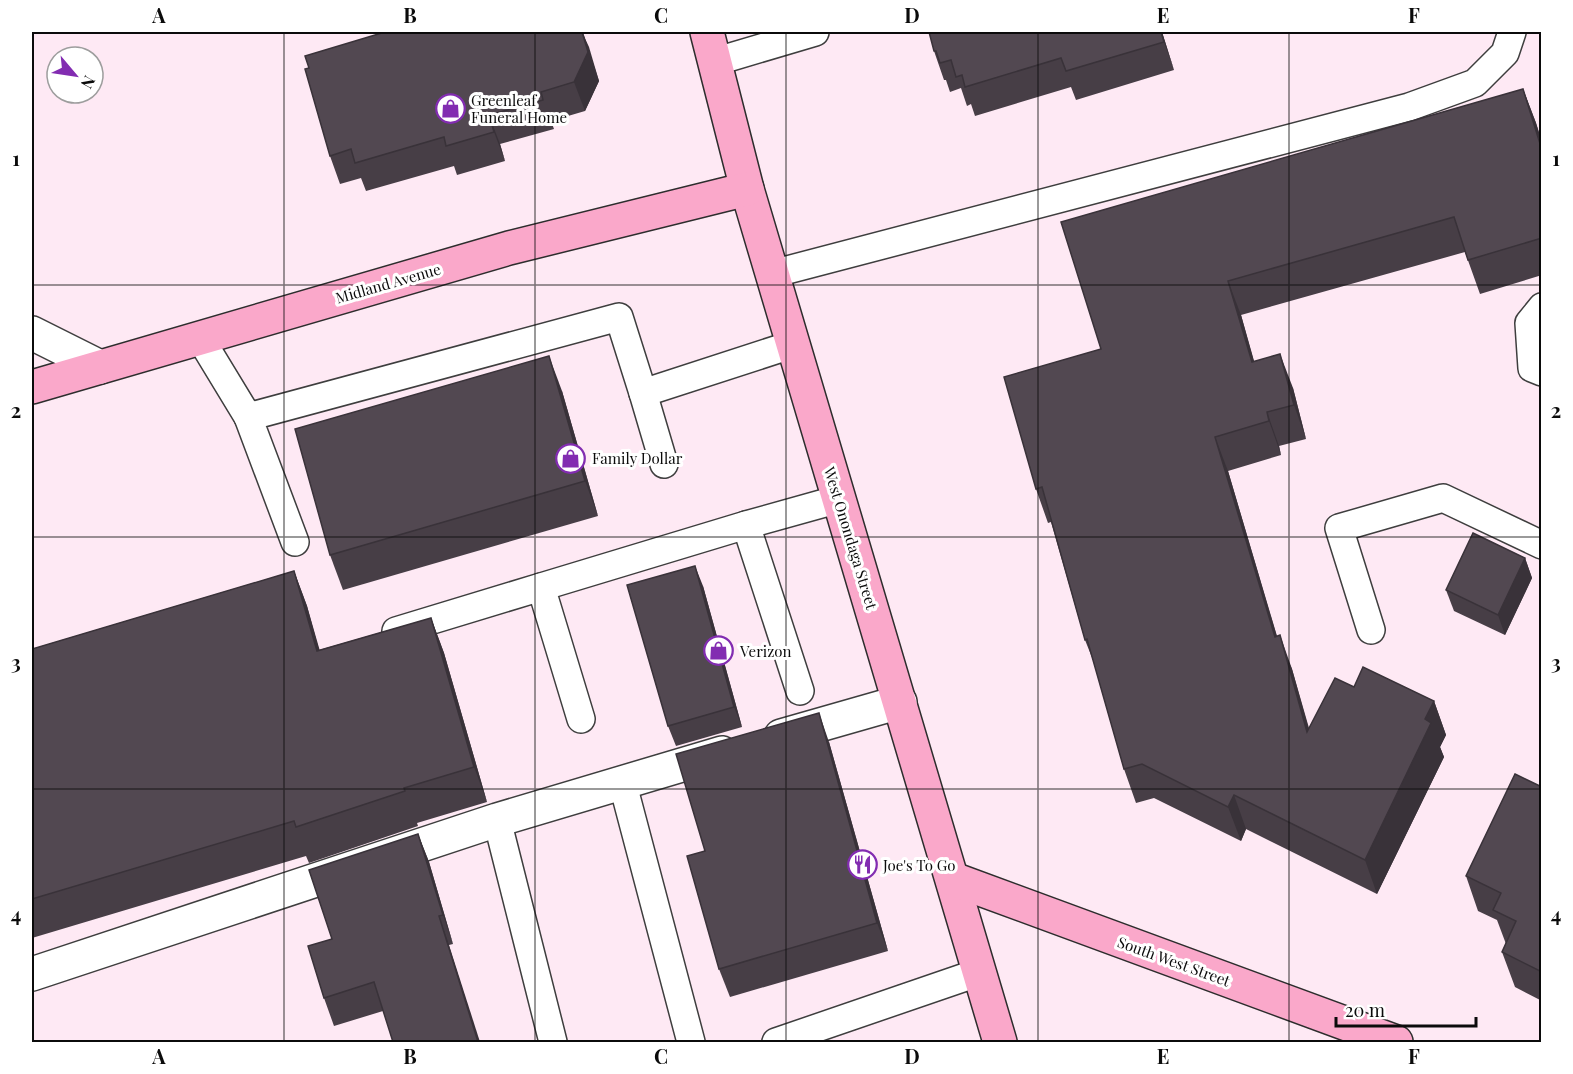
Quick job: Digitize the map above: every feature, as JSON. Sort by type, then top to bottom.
[{"type":"main road","name":"West Onondaga Street","points":[[710,47],[747,189],[1000,1042]]},
{"type":"main road","name":"Midland Avenue","points":[[32,387],[509,248],[747,189]]},
{"type":"main road","name":"South West Street","points":[[953,879],[1396,1042]]},
{"type":"street","points":[[32,333],[100,367]]},
{"type":"street","points":[[32,974],[497,820],[622,781],[900,702]]},
{"type":"lane","points":[[710,47],[815,32]]},
{"type":"lane","points":[[772,274],[1409,107],[1475,83],[1505,53],[1512,32]]},
{"type":"lane","points":[[1542,307],[1529,323],[1532,368],[1542,372]]},
{"type":"lane","points":[[248,417],[619,317],[664,464]]},
{"type":"lane","points":[[200,338],[248,417],[295,542]]},
{"type":"lane","points":[[643,393],[794,344]]},
{"type":"lane","points":[[1371,630],[1339,528],[1443,498],[1542,545]]},
{"type":"lane","points":[[384,635],[839,499]]},
{"type":"lane","points":[[746,525],[800,691]]},
{"type":"lane","points":[[541,587],[581,719]]},
{"type":"lane","points":[[622,781],[691,1042]]},
{"type":"lane","points":[[497,820],[553,1042]]},
{"type":"lane","points":[[776,1042],[980,972]]},
{"type":"building","points":[[385,32],[582,32],[588,52],[574,82],[541,92],[543,100],[489,115],[494,132],[446,146],[444,137],[355,163],[351,149],[330,156],[305,69],[309,68],[305,56]]},
{"type":"building","points":[[929,32],[1161,32],[1164,42],[1066,71],[1061,58],[965,87],[962,75],[956,77],[951,60],[940,63]]},
{"type":"building","points":[[1523,89],[1542,150],[1542,238],[1468,260],[1454,217],[1228,281],[1252,362],[1280,354],[1294,405],[1267,412],[1269,421],[1215,437],[1275,637],[1280,635],[1307,732],[1335,678],[1354,687],[1363,667],[1434,701],[1425,719],[1431,723],[1365,860],[1234,795],[1228,807],[1142,764],[1124,769],[1042,487],[1036,489],[1004,377],[1101,349],[1061,222]]},
{"type":"building","points":[[549,356],[585,481],[330,555],[295,429]]},
{"type":"building","points":[[1473,533],[1525,558],[1498,615],[1446,590]]},
{"type":"building","points":[[695,566],[734,707],[668,726],[627,585]]},
{"type":"building","points":[[294,571],[317,651],[431,618],[474,767],[404,788],[405,791],[296,827],[294,821],[32,899],[32,649]]},
{"type":"building","points":[[819,713],[877,923],[719,969],[687,856],[705,851],[676,754]]},
{"type":"building","points":[[1515,774],[1542,787],[1542,972],[1502,952],[1516,921],[1493,910],[1501,893],[1466,876]]},
{"type":"building","points":[[418,834],[443,915],[439,916],[478,1042],[393,1042],[374,982],[324,998],[308,946],[332,939],[309,870]]},
{"type":"place","name":"Greenleaf Funeral Home","points":[[450,109]]},
{"type":"place","name":"Family Dollar","points":[[571,458]]},
{"type":"place","name":"Verizon","points":[[719,651]]},
{"type":"place","name":"Joe's To Go","points":[[862,865]]}]
